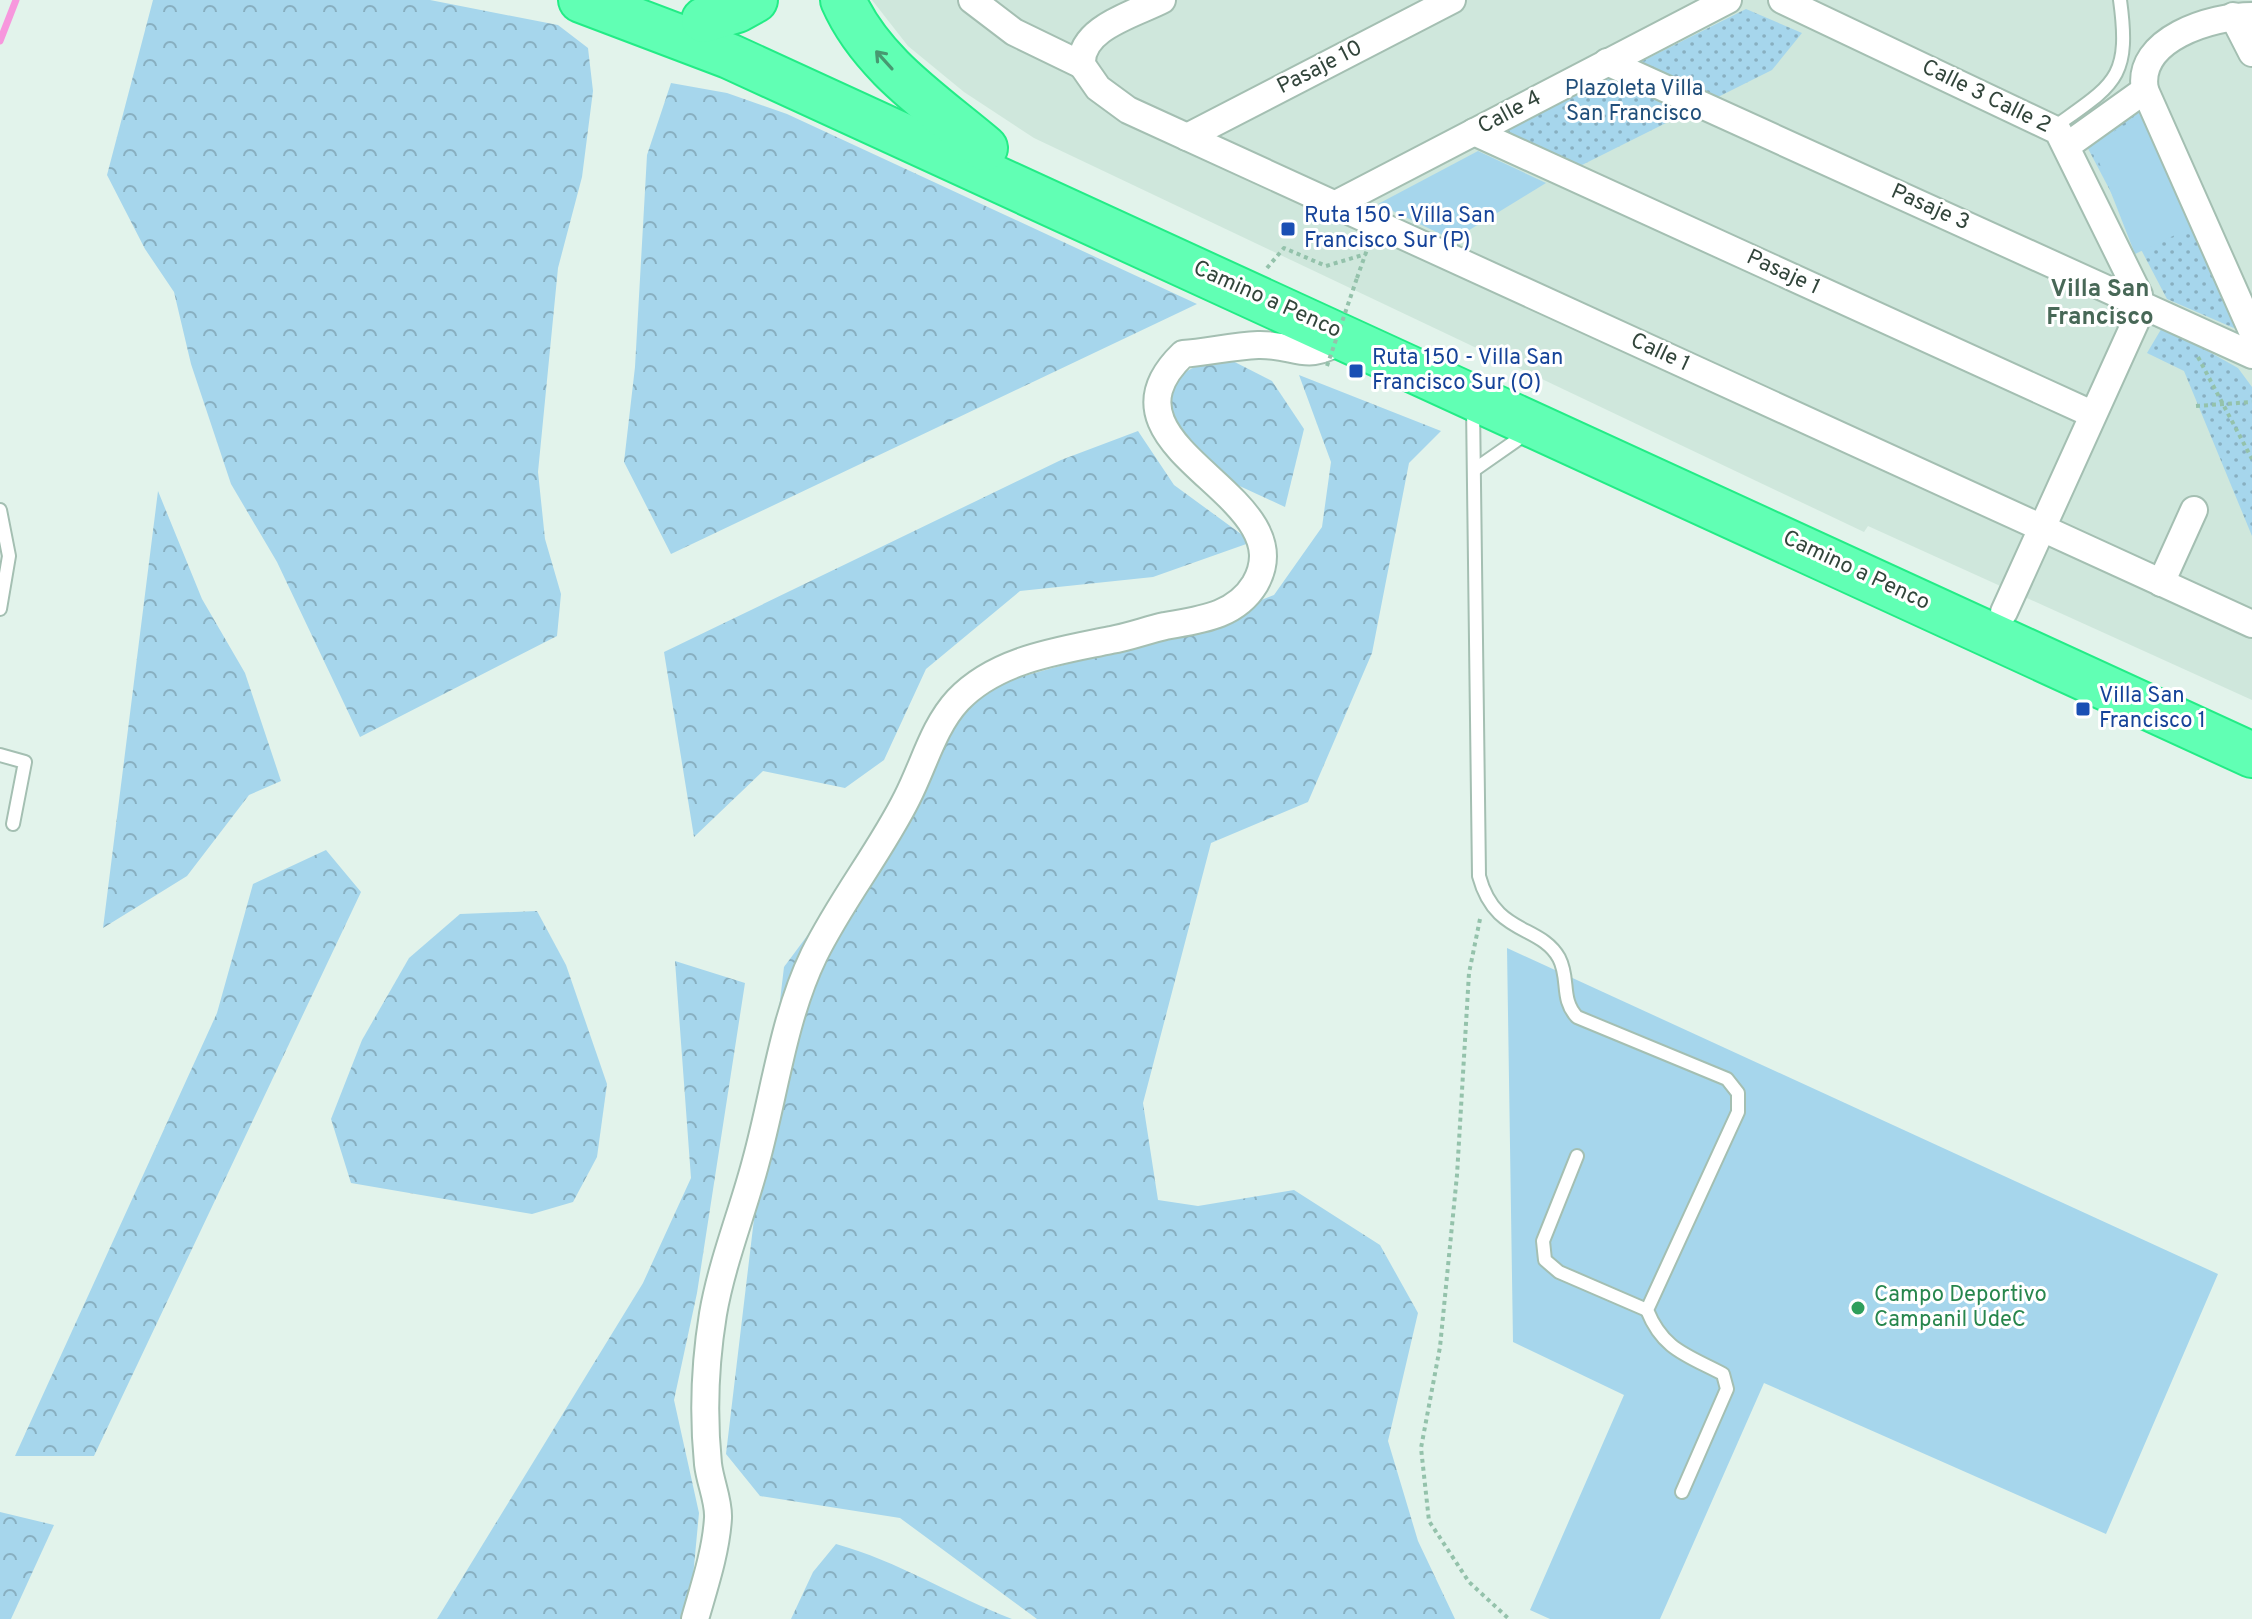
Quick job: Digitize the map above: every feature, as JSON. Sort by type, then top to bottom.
[{"type":"highway","name":"Camino a Penco","points":[[581,0],[693,40],[1337,351],[1472,395],[2252,755]]},
{"type":"highway","name":"Camino a Penco","points":[[652,0],[690,10],[2252,728]]},
{"type":"highway","points":[[690,10],[737,10],[755,0]]},
{"type":"highway","points":[[843,0],[860,31],[898,76],[985,148]]},
{"type":"street","points":[[972,0],[1014,32],[1082,65],[1082,51],[1090,38],[1162,0]]},
{"type":"street","name":"Pasaje 10","points":[[1187,137],[1452,0]]},
{"type":"street","name":"Calle 4","points":[[1334,205],[1728,0]]},
{"type":"street","name":"Calle 3 Calle 2","points":[[1782,0],[2060,136],[2141,304]]},
{"type":"street","points":[[2252,53],[2242,16],[2168,41],[2154,51],[2145,64],[2145,90],[2252,331]]},
{"type":"street","name":"Pasaje 3","points":[[1607,62],[2252,355]]},
{"type":"street","name":"Calle 1","points":[[1082,65],[1098,88],[1117,104],[2252,624]]},
{"type":"street","points":[[2060,136],[2145,90]]},
{"type":"street","name":"Pasaje 1","points":[[1474,132],[2092,414]]},
{"type":"street","points":[[2004,612],[2141,304]]},
{"type":"street","points":[[695,1619],[719,1515],[709,1470],[704,1413],[714,1312],[758,1157],[791,1013],[812,958],[906,800],[944,719],[969,689],[1002,669],[1074,647],[1210,618],[1241,600],[1255,584],[1263,550],[1255,527],[1165,430],[1159,399],[1165,378],[1176,361],[1183,354],[1259,345],[1305,354],[1331,347],[1337,351]]},
{"type":"street","points":[[2161,583],[2194,510]]},
{"type":"lane","points":[[2060,136],[2112,83],[2122,62],[2125,38],[2120,0]]},
{"type":"lane","points":[[1472,395],[1479,876],[1485,897],[1502,919],[1546,944],[1559,959],[1567,1006],[1577,1017],[1727,1079],[1738,1093],[1738,1112],[1647,1310]]},
{"type":"lane","points":[[1474,470],[1539,425]]},
{"type":"lane","points":[[0,510],[9,556],[0,609]]},
{"type":"lane","points":[[0,755],[25,762],[13,824]]},
{"type":"lane","points":[[1577,1156],[1543,1241],[1545,1260],[1559,1272],[1647,1310],[1657,1334],[1672,1347],[1723,1374],[1727,1389],[1682,1492]]},
{"type":"path","points":[[1262,274],[1284,248],[1326,266],[1366,254],[1337,351]]},
{"type":"path","points":[[2195,351],[2252,459]]},
{"type":"path","points":[[2196,406],[2252,402]]},
{"type":"path","points":[[1485,897],[1469,973],[1457,1175],[1440,1347],[1421,1448],[1429,1521],[1469,1582],[1509,1619]]},
{"type":"shaded area","points":[[872,0],[2252,0],[2252,700],[1868,526],[1864,532],[1034,138],[964,92],[908,46]]},
{"type":"green space","points":[[153,0],[430,0],[558,25],[588,48],[593,91],[582,177],[558,268],[538,472],[545,539],[561,594],[557,636],[360,737],[277,562],[231,484],[191,364],[174,292],[145,249],[107,175]]},
{"type":"green space","name":"Plazoleta Villa San Francisco","points":[[1746,9],[1802,33],[1772,70],[1574,169],[1497,134]]},
{"type":"green space","points":[[671,83],[727,93],[787,114],[1197,304],[671,554],[624,462],[635,367],[647,155]]},
{"type":"green space","points":[[2153,96],[2243,332],[2167,299],[2083,139]]},
{"type":"green space","points":[[2150,111],[2194,226],[2135,254],[2092,144]]},
{"type":"green space","points":[[1478,151],[1546,183],[1453,240],[1378,204]]},
{"type":"green space","points":[[2163,326],[2238,368],[2252,387],[2252,536],[2184,371],[2147,353]]},
{"type":"green space","points":[[1219,354],[1272,381],[1304,429],[1285,507],[1233,483],[1181,448],[1157,387]]},
{"type":"green space","points":[[1299,375],[1441,431],[1409,463],[1372,653],[1308,802],[1211,843],[1143,1103],[1158,1200],[1198,1206],[1294,1190],[1380,1245],[1418,1313],[1388,1441],[1418,1541],[1455,1619],[1037,1619],[900,1518],[760,1496],[726,1454],[784,967],[890,824],[960,694],[1181,632],[1274,595],[1322,527],[1331,462]]},
{"type":"green space","points":[[1138,431],[1174,485],[1252,542],[1153,577],[1020,591],[926,669],[884,760],[845,788],[763,771],[694,837],[664,652],[1061,460]]},
{"type":"green space","points":[[158,491],[202,599],[245,673],[281,781],[249,795],[187,876],[103,928]]},
{"type":"green space","points":[[326,850],[361,892],[94,1456],[15,1456],[217,1013],[253,884]]},
{"type":"green space","points":[[537,911],[566,965],[607,1084],[597,1157],[573,1202],[532,1214],[351,1183],[331,1119],[362,1040],[409,958],[460,914]]},
{"type":"green space","name":"Campo Deportivo Campanil UdeC","points":[[1507,948],[2218,1274],[2106,1534],[1764,1383],[1660,1619],[1550,1619],[1530,1610],[1624,1395],[1513,1342]]},
{"type":"green space","points":[[675,961],[745,983],[697,1293],[674,1400],[699,1513],[689,1619],[437,1619],[643,1283],[691,1178]]},
{"type":"green space","points":[[0,1512],[54,1525],[11,1619],[0,1619]]},
{"type":"green space","points":[[836,1544],[903,1569],[1012,1619],[791,1619],[813,1572]]},
{"type":"waterway","points":[[0,41],[16,0]]},
{"type":"place","name":"Ruta 150 - Villa San Francisco Sur (P)","points":[[1288,229]]},
{"type":"place","name":"Ruta 150 - Villa San Francisco Sur (O)","points":[[1356,371]]},
{"type":"place","name":"Villa San Francisco 1","points":[[2083,709]]},
{"type":"place","name":"Campo Deportivo Campanil UdeC","points":[[1858,1308]]},
{"type":"district","name":"Villa San Francisco","points":[[2100,304]]}]
